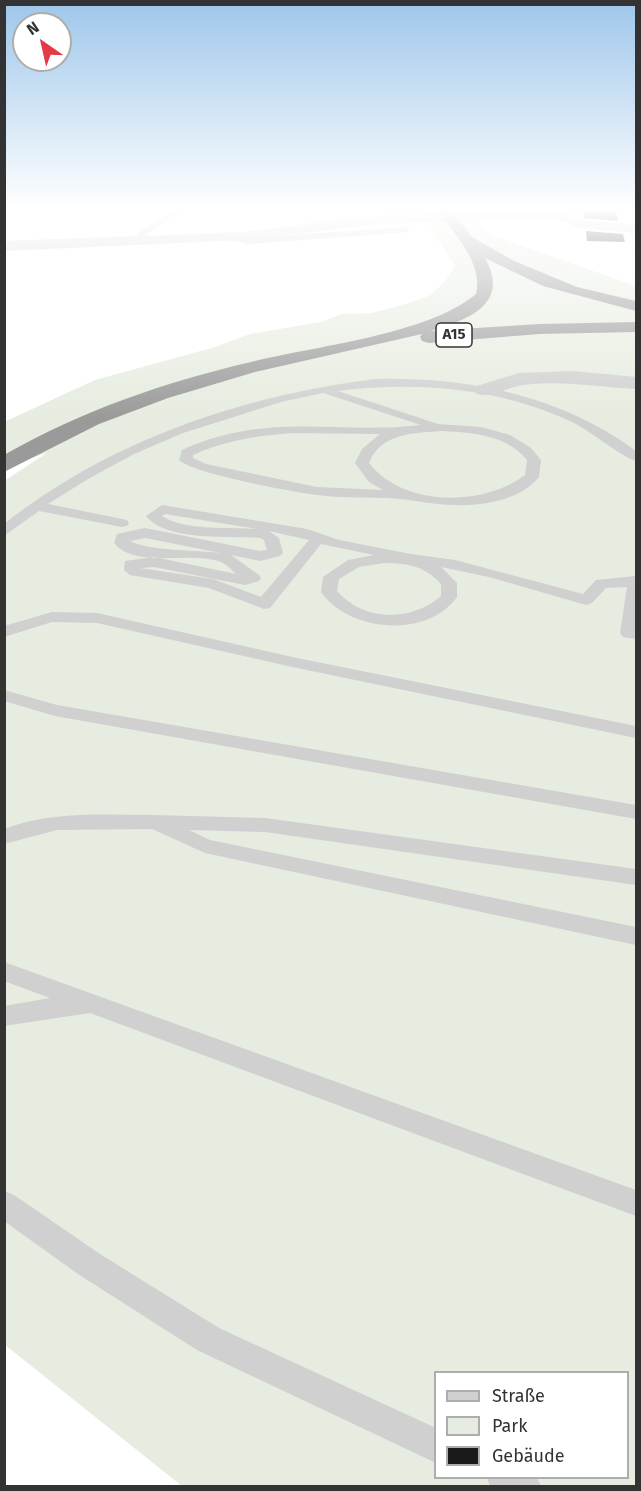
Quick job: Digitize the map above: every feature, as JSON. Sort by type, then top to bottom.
[{"type":"highway","name":"A15","points":[[4,465],[68,431],[133,404],[195,383],[439,322],[465,311],[484,296],[488,284],[487,279]]},
{"type":"highway","name":"A15","points":[[541,279],[636,306]]},
{"type":"highway","name":"A15","points":[[274,362],[361,346],[450,335],[636,327]]},
{"type":"street","points":[[484,390],[519,379],[573,377],[636,383]]},
{"type":"lane","points":[[4,532],[35,506],[99,467],[156,440],[266,402],[319,390],[376,383],[427,384],[484,390],[557,411],[598,430],[636,457]]},
{"type":"lane","points":[[319,390],[444,427],[480,431],[510,441],[530,455],[534,471],[521,487],[492,498],[452,501],[413,496],[317,491],[202,467],[186,460],[187,453],[198,447],[218,440],[260,433],[319,430],[402,432],[444,427]]},
{"type":"lane","points":[[402,432],[372,444],[366,450],[362,463],[369,476],[376,481],[413,496]]},
{"type":"lane","points":[[156,440],[198,447]]},
{"type":"lane","points":[[35,506],[129,526],[145,533],[299,561]]},
{"type":"lane","points":[[129,526],[157,512],[180,510],[404,558],[437,570],[449,583],[448,597],[436,609],[412,618],[368,617],[342,607],[329,592],[331,577],[348,564],[374,557],[404,558],[444,563],[513,578],[586,600],[602,583],[636,582],[629,633],[636,634]]},
{"type":"lane","points":[[157,512],[153,516],[156,520],[182,527],[263,534],[271,538],[276,548],[275,553],[270,556]]},
{"type":"lane","points":[[129,526],[132,570],[213,584],[264,604],[318,538]]},
{"type":"lane","points":[[129,526],[138,552],[187,553],[225,558],[253,578],[245,580]]},
{"type":"lane","points":[[131,564],[154,562],[279,586]]},
{"type":"lane","points":[[4,632],[51,617],[97,618],[297,663],[636,732]]},
{"type":"lane","points":[[4,695],[46,708],[636,812]]},
{"type":"lane","points":[[4,837],[47,824],[153,822],[265,825],[636,877]]},
{"type":"lane","points":[[153,822],[205,846],[636,936]]},
{"type":"lane","points":[[4,971],[636,1203]]},
{"type":"lane","points":[[4,1016],[36,1009],[92,1004]]},
{"type":"lane","points":[[4,1204],[89,1264],[208,1339],[434,1446]]},
{"type":"lane","points":[[506,1479],[523,1486]]},
{"type":"green space","points":[[615,279],[636,286],[636,1486],[182,1486],[5,1345],[4,481],[47,453],[5,466],[4,422],[95,380],[215,347],[250,334],[321,322],[342,314],[372,313],[406,304],[431,295],[446,280]]}]
